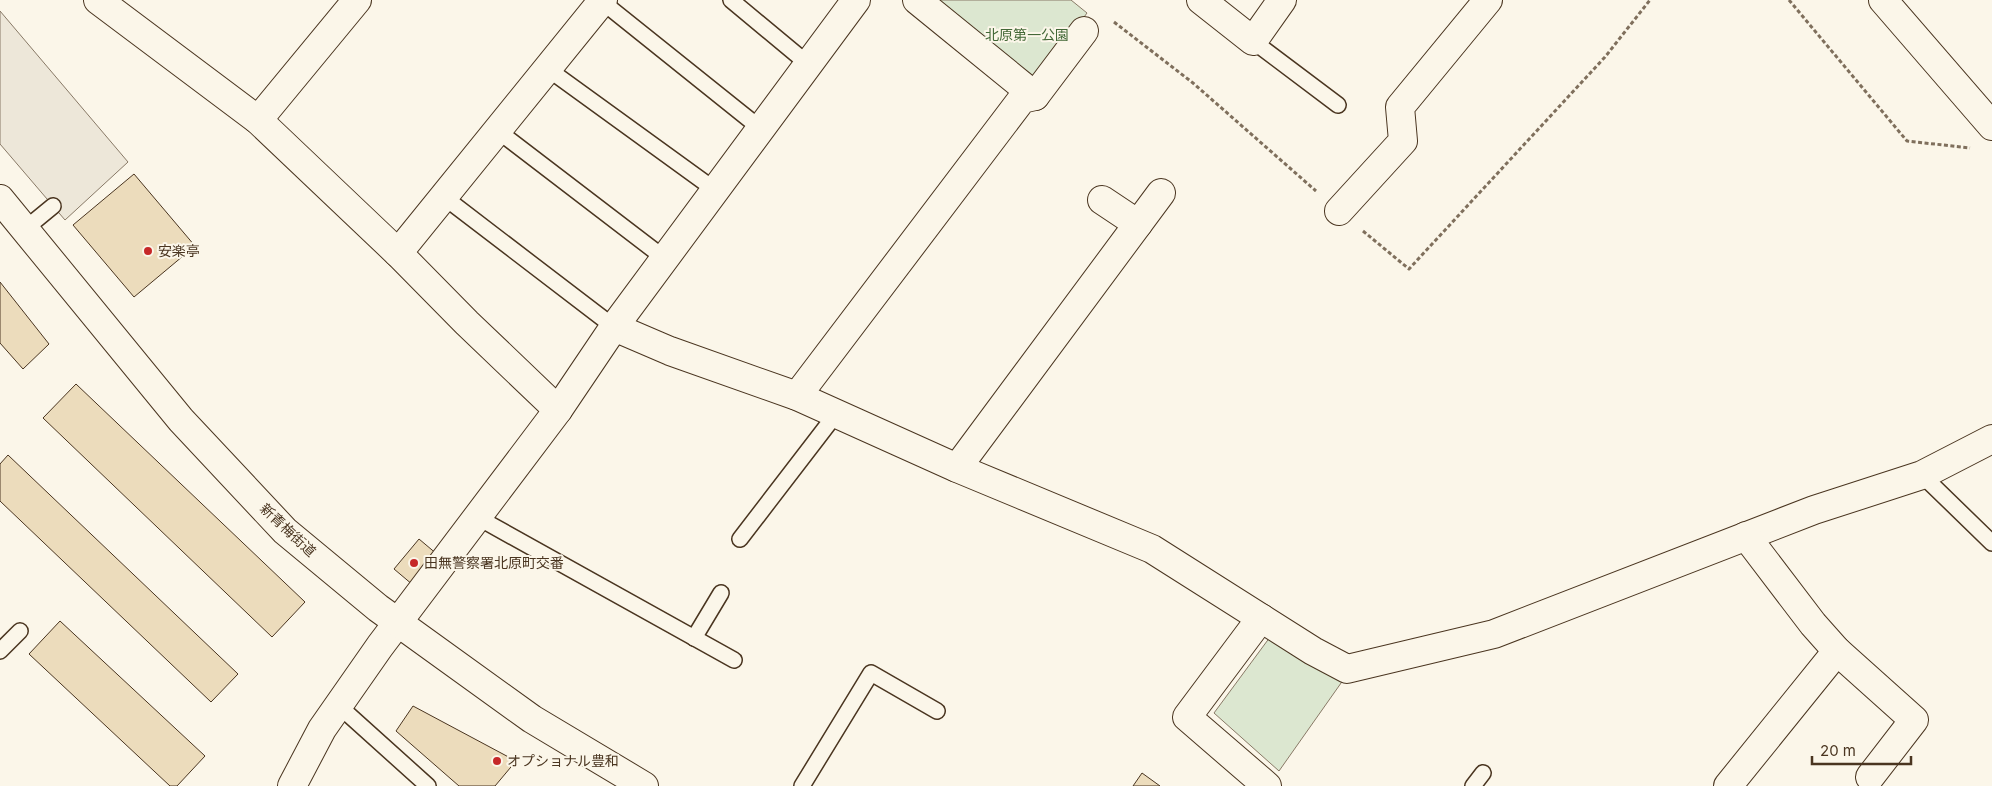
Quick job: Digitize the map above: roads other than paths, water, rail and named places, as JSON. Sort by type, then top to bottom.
[{"type":"street","points":[[258,120],[357,0]]},
{"type":"street","points":[[292,786],[322,729],[338,705],[398,622],[558,410],[614,327],[664,258],[856,0]]},
{"type":"street","points":[[917,0],[1035,96]]},
{"type":"street","points":[[1200,0],[1253,41],[1282,0]]},
{"type":"street","points":[[1339,211],[1403,141],[1400,107],[1488,0]]},
{"type":"street","points":[[1883,0],[1992,126]]},
{"type":"street","points":[[102,1],[258,120],[398,253],[467,323],[558,410]]},
{"type":"street","points":[[398,253],[602,1]]},
{"type":"street","points":[[797,396],[1022,99],[1035,96],[1084,31]]},
{"type":"street","points":[[957,468],[1161,193]]},
{"type":"street","name":"新青梅街道","points":[[0,199],[181,420],[285,531],[398,622],[532,719],[644,786]]},
{"type":"street","points":[[1102,200],[1138,224]]},
{"type":"street","points":[[614,327],[670,351],[797,396],[957,468],[1152,548],[1313,651],[1347,669],[1494,634],[1814,510],[1922,475],[1992,439]]},
{"type":"street","points":[[1746,536],[1813,624],[1837,651],[1914,720],[1870,778]]},
{"type":"street","points":[[1261,618],[1187,717],[1267,786]]},
{"type":"street","points":[[1728,786],[1837,651]]},
{"type":"lane","points":[[731,0],[808,64]]},
{"type":"lane","points":[[602,1],[761,129]]},
{"type":"lane","points":[[1253,41],[1338,106]]},
{"type":"lane","points":[[548,68],[715,190]]},
{"type":"lane","points":[[498,131],[664,258]]},
{"type":"lane","points":[[444,197],[614,327]]},
{"type":"lane","points":[[24,229],[53,206]]},
{"type":"lane","points":[[740,539],[836,414]]},
{"type":"lane","points":[[1922,475],[1992,543]]},
{"type":"lane","points":[[477,517],[734,660]]},
{"type":"lane","points":[[694,638],[721,593]]},
{"type":"lane","points":[[0,650],[20,631]]},
{"type":"lane","points":[[802,786],[871,673],[937,711]]},
{"type":"lane","points":[[338,705],[428,786]]},
{"type":"lane","points":[[1473,786],[1483,773]]},
{"type":"place","name":"安楽亭","points":[[148,251]]},
{"type":"place","name":"田無警察署北原町交番","points":[[414,563]]},
{"type":"place","name":"オプショナル豊和","points":[[497,761]]},
{"type":"park label","name":"北原第一公園","points":[[1027,35]]}]
